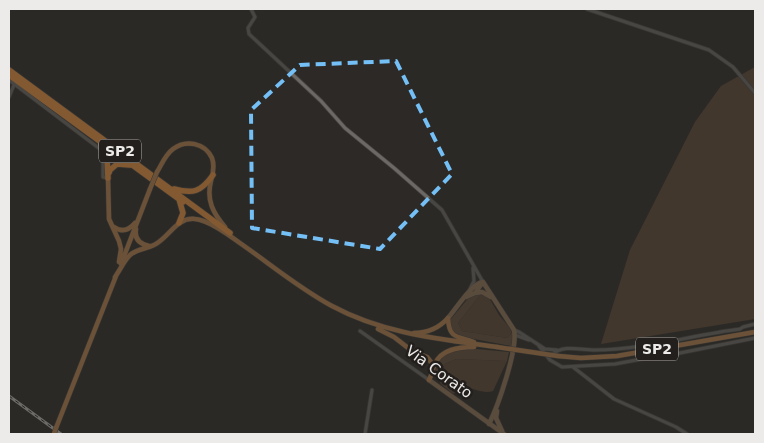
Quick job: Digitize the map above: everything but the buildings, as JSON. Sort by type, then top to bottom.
[{"type":"highway","name":"SP2","points":[[9,70],[230,234]]},
{"type":"highway","name":"SP2","points":[[9,75],[131,165],[230,234]]},
{"type":"highway","points":[[100,142],[107,157],[108,178]]},
{"type":"highway","points":[[108,178],[110,170],[117,164],[131,165]]},
{"type":"highway","points":[[170,188],[190,192],[199,190],[206,185],[213,175]]},
{"type":"highway","points":[[179,199],[182,213],[179,223]]},
{"type":"main road","points":[[54,434],[150,189],[166,156],[174,148],[183,144],[194,143],[203,146],[208,152],[214,167],[210,188],[211,207],[230,234]]},
{"type":"main road","points":[[108,178],[109,219],[121,249],[115,278]]},
{"type":"main road","points":[[115,278],[130,255],[158,243],[179,223],[188,219],[202,220],[230,234]]},
{"type":"main road","points":[[111,225],[120,231],[126,230],[138,220]]},
{"type":"main road","points":[[138,220],[135,234],[137,240],[141,244],[150,246]]},
{"type":"main road","name":"SP2","points":[[230,234],[270,265],[320,299],[364,321],[400,332],[580,358],[617,356],[755,332]]},
{"type":"main road","points":[[400,332],[421,333],[440,326],[466,298],[475,284],[483,282]]},
{"type":"main road","points":[[466,298],[475,293],[483,282]]},
{"type":"main road","points":[[483,282],[514,333],[514,345],[497,407],[489,424]]},
{"type":"main road","points":[[475,293],[487,294],[494,299]]},
{"type":"main road","points":[[448,318],[449,329],[452,334],[481,345]]},
{"type":"main road","points":[[364,321],[394,337],[412,351],[427,357],[434,366]]},
{"type":"main road","points":[[429,380],[434,366],[442,354],[453,349],[491,346]]},
{"type":"main road","name":"Via Corato","points":[[429,380],[504,434]]},
{"type":"main road","points":[[497,407],[496,418],[504,434]]},
{"type":"main road","points":[[489,424],[496,418]]},
{"type":"street","points":[[251,9],[256,17],[248,28],[248,34],[322,101],[345,128],[442,210],[483,282]]},
{"type":"street","points":[[587,9],[709,50],[733,67],[755,93]]},
{"type":"street","points":[[9,80],[100,149],[103,157],[103,176],[108,178]]},
{"type":"street","points":[[9,97],[14,85]]},
{"type":"street","points":[[470,290],[474,281],[473,265]]},
{"type":"street","points":[[514,333],[519,332],[545,349],[595,350],[740,329],[755,324]]},
{"type":"street","name":"Via Corato","points":[[360,330],[429,380]]},
{"type":"street","points":[[514,333],[530,340]]},
{"type":"street","points":[[539,346],[550,360],[562,367],[573,367],[655,358],[755,338]]},
{"type":"street","points":[[514,345],[524,339]]},
{"type":"street","points":[[550,360],[550,355],[558,350]]},
{"type":"street","points":[[573,367],[614,399],[676,427],[687,434]]},
{"type":"street","points":[[365,434],[372,390]]},
{"type":"highlighted area","points":[[396,61],[452,174],[380,249],[252,228],[251,110],[300,65]]},
{"type":"shaded area","points":[[755,67],[755,319],[601,344],[630,250],[695,122],[721,86]]},
{"type":"shaded area","points":[[481,294],[485,294],[510,328],[512,333],[507,338],[462,331],[458,323]]},
{"type":"shaded area","points":[[481,294],[458,323],[462,331],[507,338],[512,333],[511,346],[458,336],[451,332],[449,326],[451,319],[470,296]]},
{"type":"shaded area","points":[[465,348],[509,352],[507,361],[456,359],[445,364],[440,371],[435,372],[445,354]]},
{"type":"shaded area","points":[[456,359],[507,361],[493,391],[463,388],[453,394],[441,384],[435,372],[440,371],[445,364]]},
{"type":"railway","points":[[9,396],[61,434]]}]
